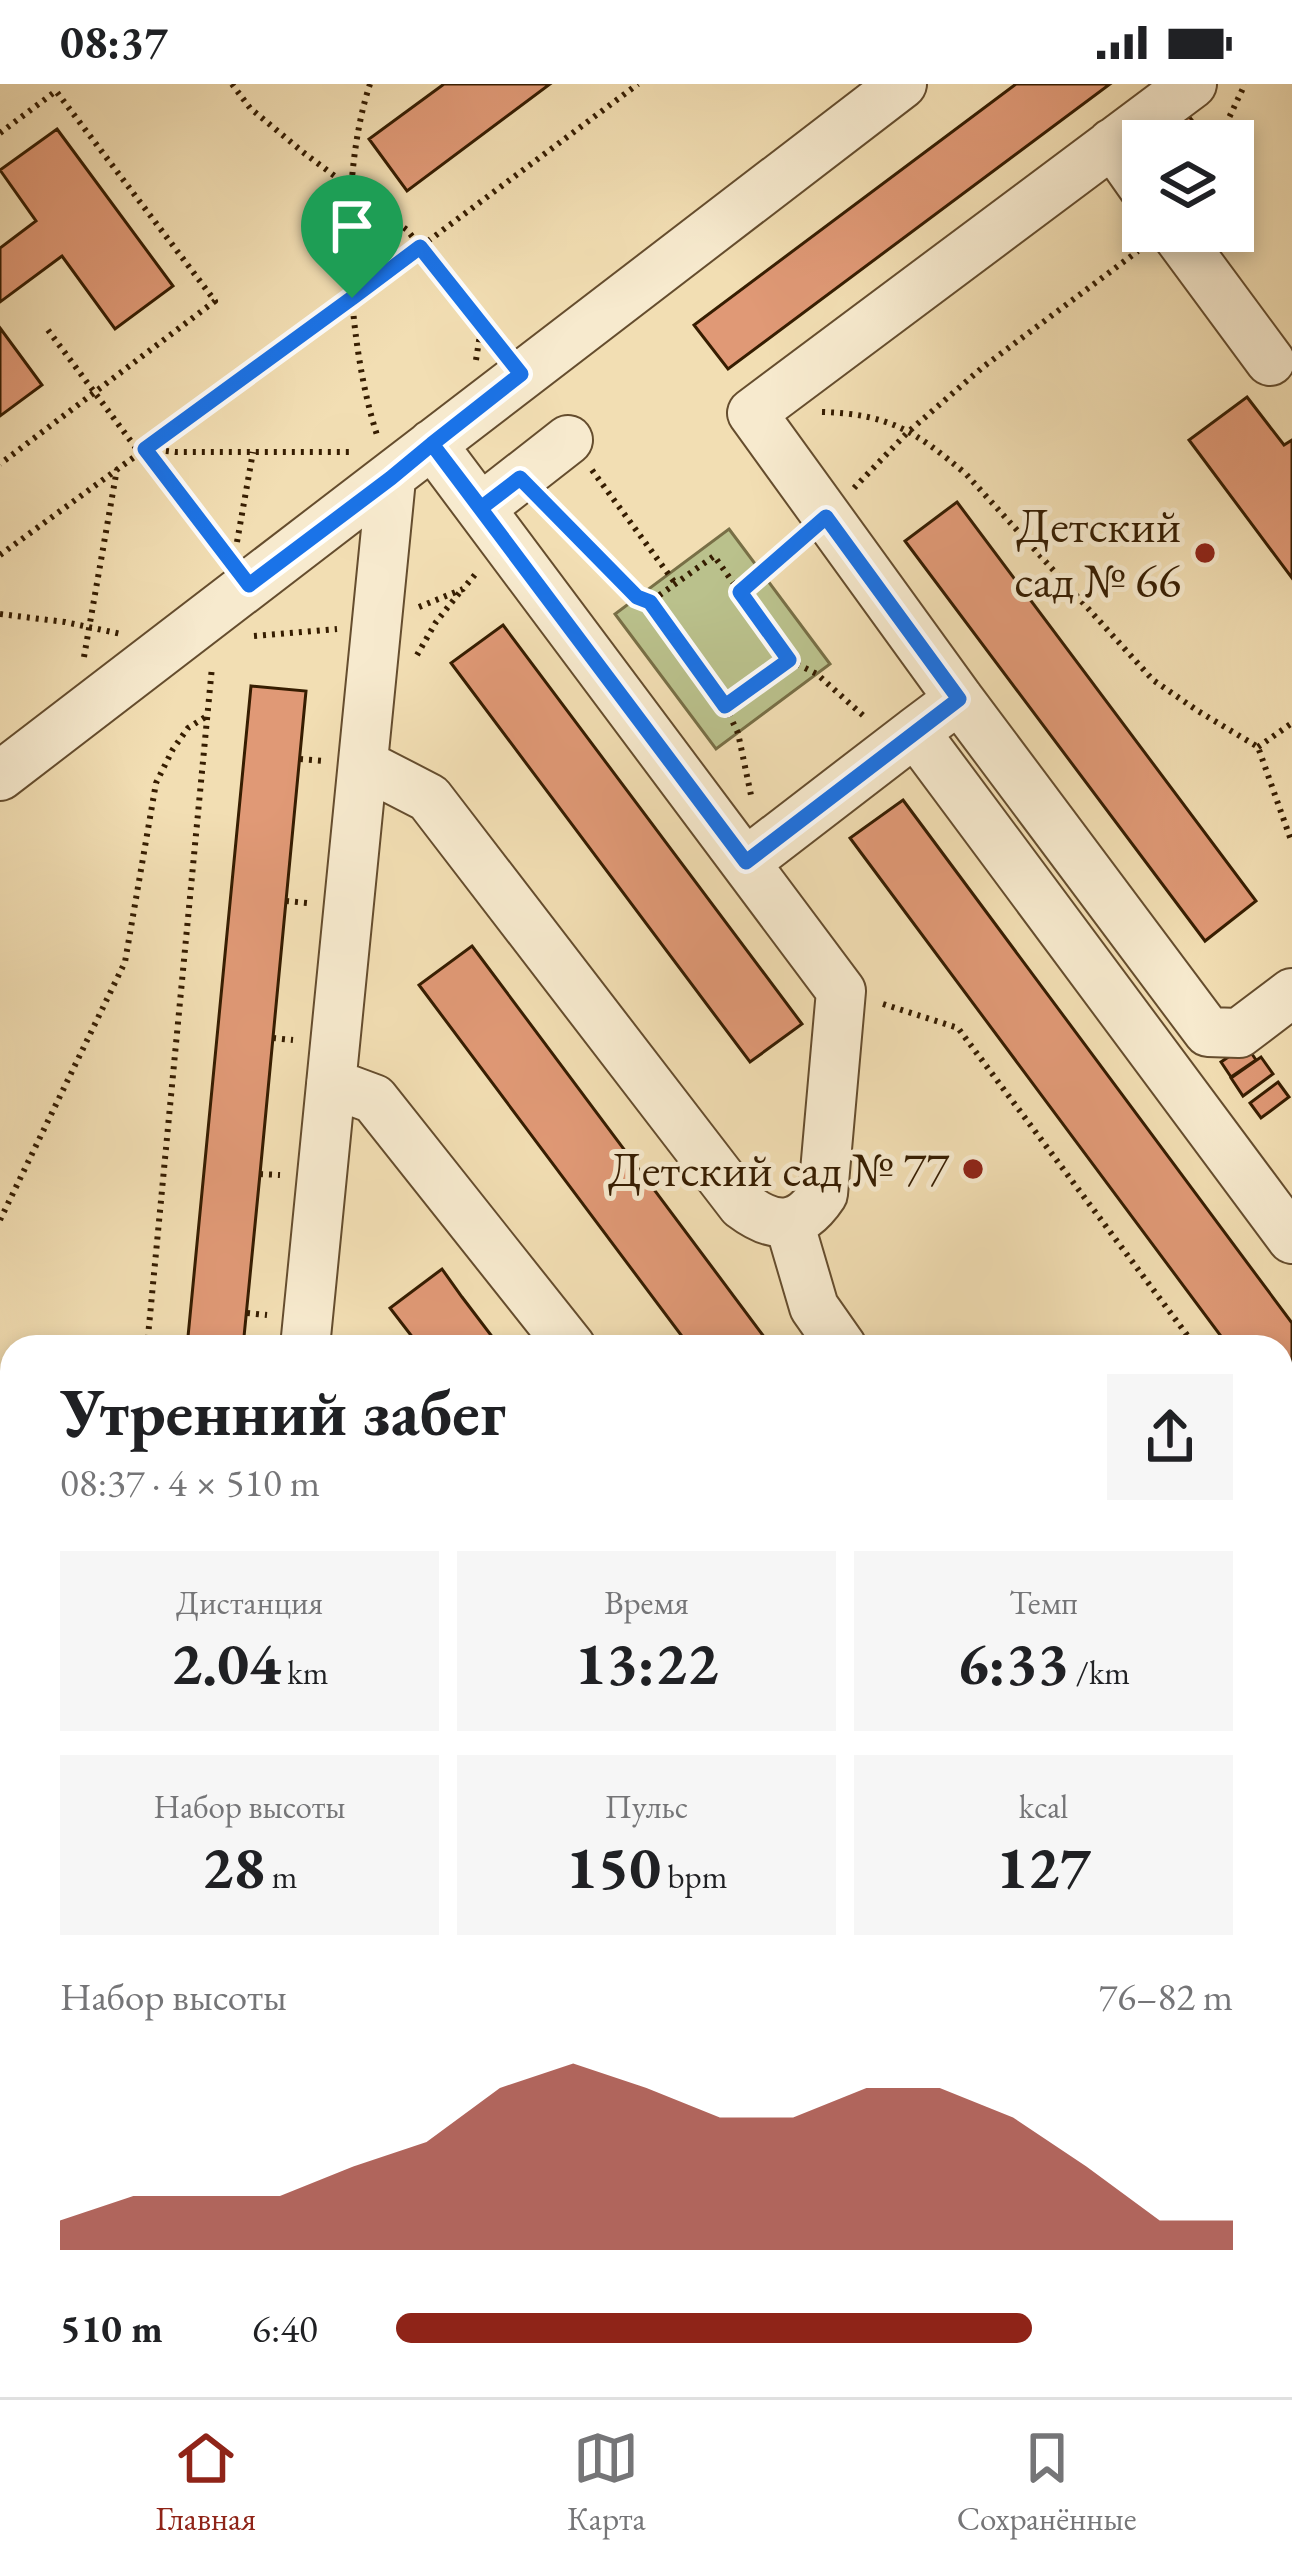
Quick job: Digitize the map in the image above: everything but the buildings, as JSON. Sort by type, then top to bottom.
[{"type":"lane","points":[[0,776],[169,646],[386,465],[521,374],[902,84]]},
{"type":"lane","points":[[1192,84],[752,413],[1208,1032]]},
{"type":"lane","points":[[1112,143],[1122,157]]},
{"type":"lane","points":[[1173,252],[1270,361]]},
{"type":"lane","points":[[362,764],[429,798],[742,1205],[764,1221],[789,1222],[811,1212],[823,1193],[842,991],[754,855],[481,508],[440,427]]},
{"type":"lane","points":[[481,508],[568,440]]},
{"type":"lane","points":[[305,1335],[362,764],[386,465]]},
{"type":"lane","points":[[754,855],[959,699]]},
{"type":"lane","points":[[906,739],[1292,1239]]},
{"type":"lane","points":[[1160,1064],[1208,1032],[1239,1033],[1288,1005]]},
{"type":"lane","points":[[331,1083],[374,1099],[561,1335]]},
{"type":"lane","points":[[789,1222],[814,1307],[834,1335]]},
{"type":"path","points":[[232,84],[250,108],[407,230],[521,374]]},
{"type":"path","points":[[142,451],[254,452],[386,465],[368,409],[352,298],[350,187],[370,84]]},
{"type":"path","points":[[0,555],[638,84]]},
{"type":"path","points":[[1228,120],[1246,84]]},
{"type":"path","points":[[0,133],[56,91],[215,302],[0,464]]},
{"type":"path","points":[[740,592],[826,517],[908,432],[982,367],[1142,252]]},
{"type":"path","points":[[48,330],[142,451],[234,588]]},
{"type":"path","points":[[752,413],[856,413],[885,419],[937,450],[966,474],[1154,680],[1258,747],[1292,843]]},
{"type":"path","points":[[568,440],[675,583]]},
{"type":"path","points":[[149,1335],[208,715],[234,588],[254,452]]},
{"type":"path","points":[[74,719],[117,470]]},
{"type":"path","points":[[520,478],[637,597],[650,602],[725,706],[738,733],[754,855]]},
{"type":"path","points":[[650,602],[714,556],[789,660],[817,674],[906,739]]},
{"type":"path","points":[[0,614],[90,627],[169,646]]},
{"type":"path","points":[[725,706],[789,660]]},
{"type":"path","points":[[0,1220],[125,962],[156,783],[188,728],[208,715]]},
{"type":"path","points":[[1258,747],[1292,722]]},
{"type":"path","points":[[842,991],[958,1028],[1187,1335]]},
{"type":"green space","points":[[729,529],[830,664],[716,749],[615,614]]},
{"type":"place","name":"Детский сад № 66","points":[[1205,553]]},
{"type":"place","name":"Детский сад № 77","points":[[973,1169]]},
{"type":"route","points":[[352,298],[145,449],[249,585],[432,444],[481,508],[520,478],[637,597],[650,602],[725,706],[789,660],[740,592],[826,517],[959,699],[746,862],[432,444],[521,374],[420,247],[352,298]]}]
